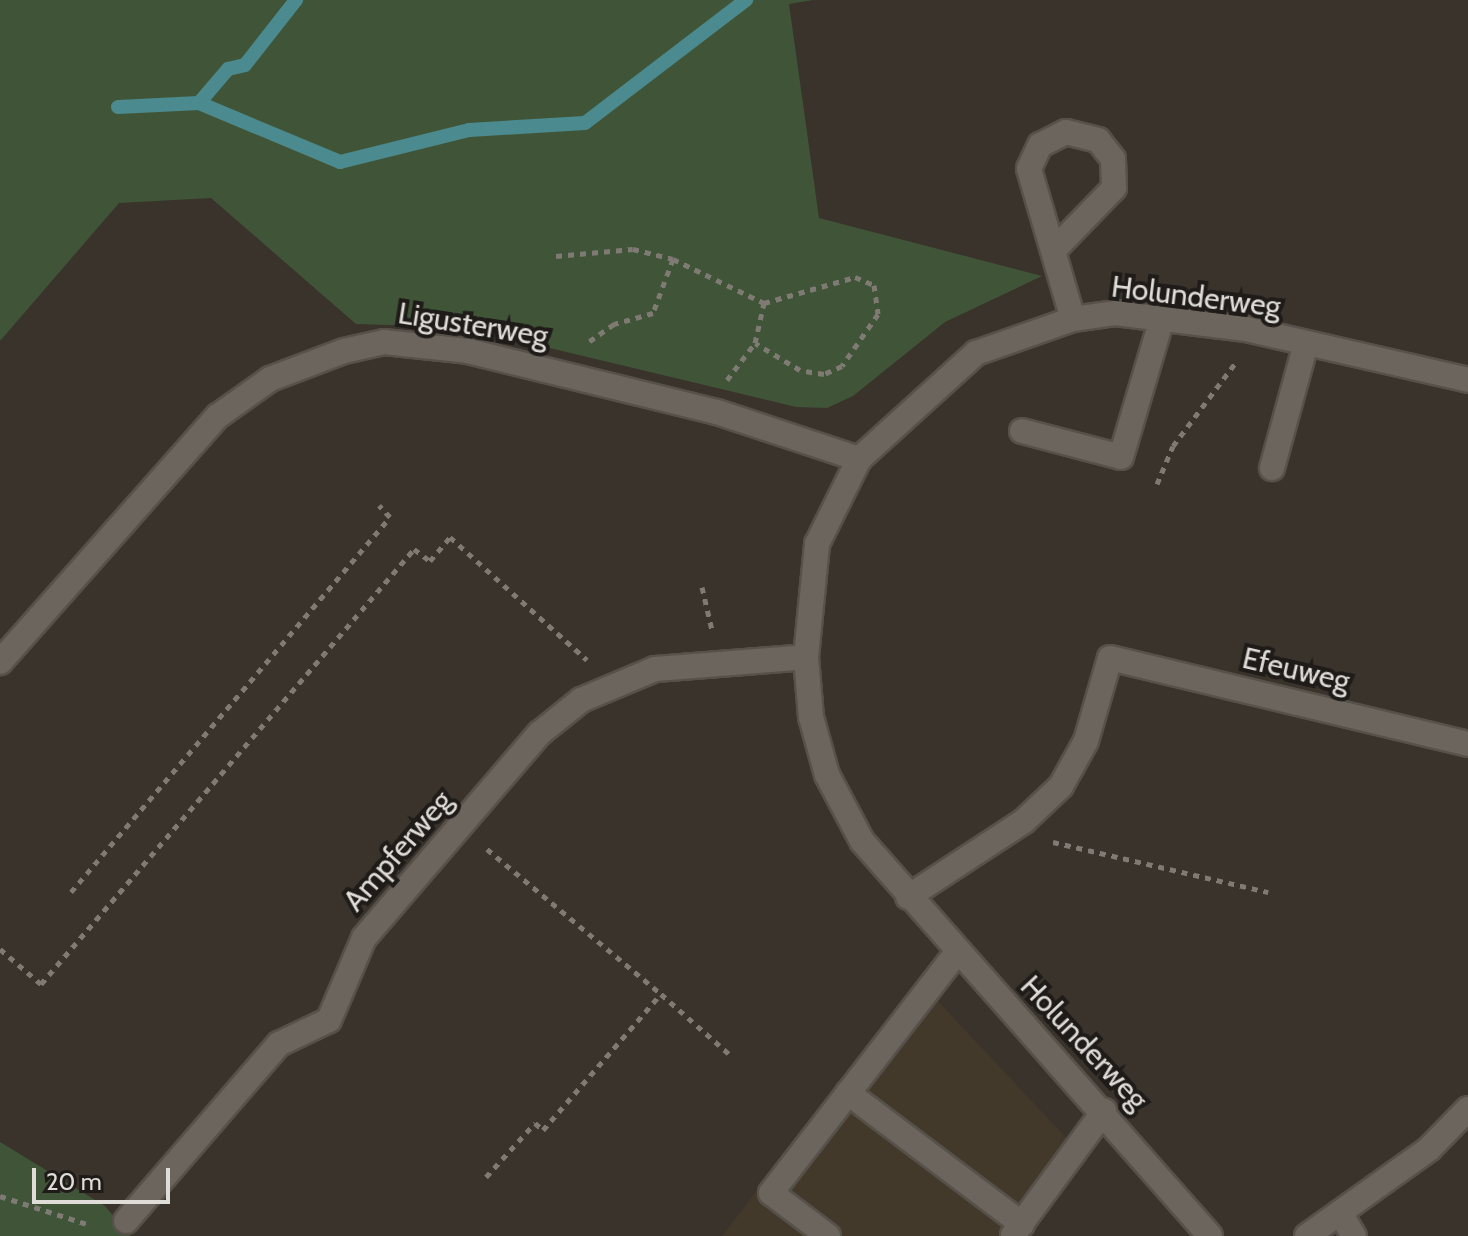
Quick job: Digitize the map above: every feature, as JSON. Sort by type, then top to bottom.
[{"type":"street","points":[[1054,250],[1114,188],[1113,159],[1098,140],[1066,132],[1040,145],[1029,169],[1073,319]]},
{"type":"street","name":"Holunderweg","points":[[1210,1236],[1104,1111],[956,954],[862,841],[827,775],[811,717],[806,657],[817,544],[859,459],[976,353],[1073,319],[1115,313],[1246,329],[1468,380]]},
{"type":"street","points":[[1022,431],[1121,457],[1162,319]]},
{"type":"street","name":"Ligusterweg","points":[[0,662],[218,416],[270,379],[384,342],[573,374],[717,412],[859,459]]},
{"type":"street","points":[[1272,468],[1306,344]]},
{"type":"street","name":"Ampferweg","points":[[126,1221],[279,1044],[329,1020],[364,938],[540,733],[614,683],[719,662],[806,657]]},
{"type":"street","name":"Efeuweg","points":[[1006,831],[1061,786],[1086,741],[1110,658],[1468,744]]},
{"type":"street","points":[[908,897],[1006,831]]},
{"type":"street","points":[[828,1236],[771,1193],[956,954]]},
{"type":"street","points":[[848,1093],[1017,1230],[1104,1111]]},
{"type":"street","points":[[1307,1236],[1429,1149],[1468,1109]]},
{"type":"street","points":[[1340,1213],[1354,1236]]},
{"type":"path","points":[[556,256],[633,249],[673,259],[764,303],[855,277],[874,285],[880,302],[842,366],[824,374],[800,370],[755,343]]},
{"type":"path","points":[[573,374],[594,334],[653,313],[673,259]]},
{"type":"path","points":[[717,412],[721,389],[755,343],[764,303]]},
{"type":"path","points":[[1157,484],[1173,446],[1233,370],[1246,329]]},
{"type":"path","points":[[71,892],[390,517],[379,505]]},
{"type":"path","points":[[0,949],[41,984],[414,549],[430,561],[450,537],[614,683]]},
{"type":"path","points":[[702,587],[719,662]]},
{"type":"path","points":[[462,827],[729,1054]]},
{"type":"path","points":[[1006,831],[1268,892]]},
{"type":"path","points":[[486,1177],[535,1123],[543,1130],[661,994]]},
{"type":"path","points":[[0,1196],[107,1230],[126,1221]]},
{"type":"shaded area","points":[[918,980],[1087,1160],[1029,1236],[722,1236]]},
{"type":"green space","points":[[0,0],[813,0],[789,4],[819,218],[1042,276],[945,322],[853,396],[827,408],[796,407],[462,327],[356,324],[211,198],[119,203],[0,341]]},
{"type":"green space","points":[[0,1142],[105,1206],[130,1236],[0,1236]]},
{"type":"waterway","points":[[199,103],[228,69],[245,65],[296,0]]},
{"type":"waterway","points":[[118,107],[199,103],[340,162],[469,130],[585,123],[746,0]]}]
